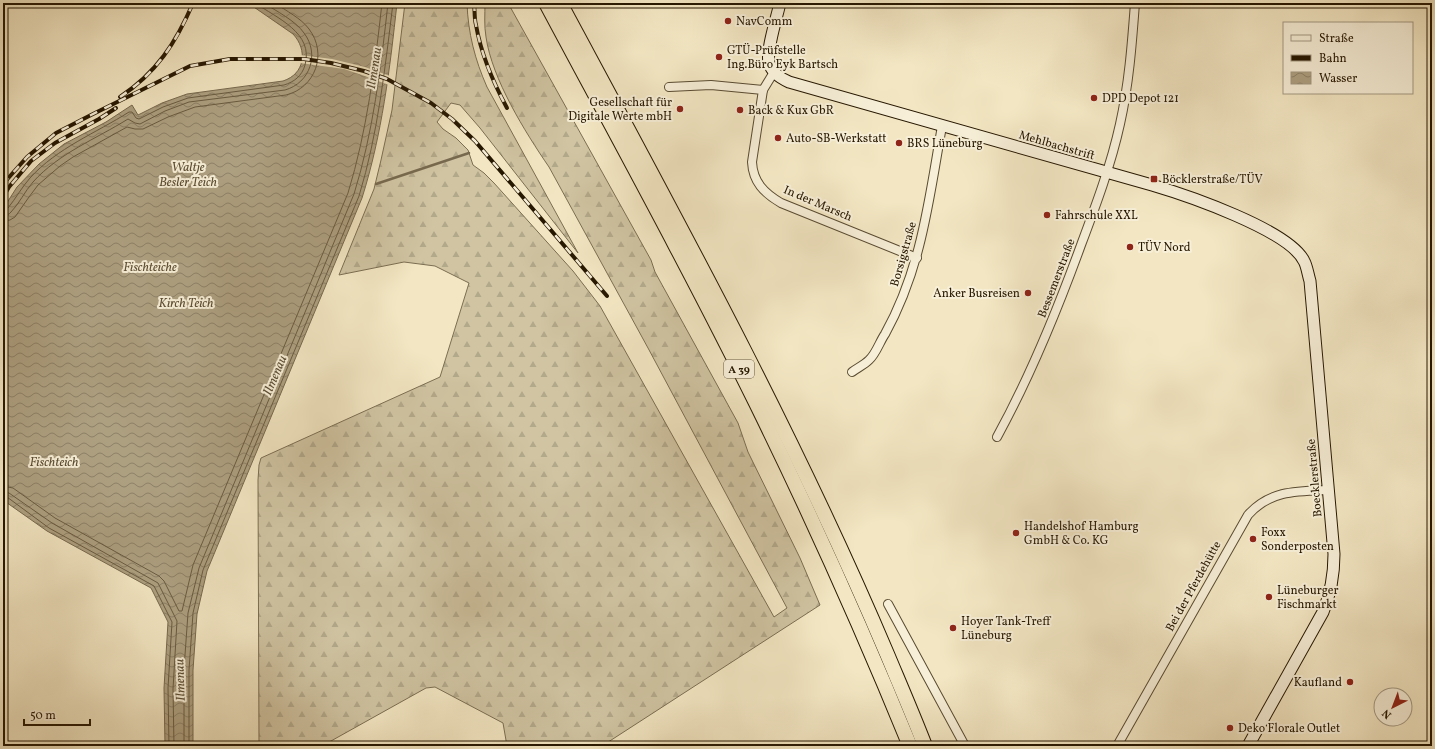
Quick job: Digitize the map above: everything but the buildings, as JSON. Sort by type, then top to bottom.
[{"type":"highway","name":"A 39","points":[[546,3],[679,252],[756,404],[832,564],[910,746]]},
{"type":"highway","name":"A 39","points":[[560,3],[691,246],[769,398],[845,557],[926,746]]},
{"type":"street","points":[[774,72],[769,62],[769,52],[780,3]]},
{"type":"street","name":"Bessemerstraße","points":[[997,437],[1041,349],[1060,305],[1108,173],[1121,123],[1128,79],[1135,3]]},
{"type":"street","name":"Mehlbachstrift","points":[[774,72],[781,79],[789,82],[1161,187],[1195,199],[1224,211],[1282,239],[1293,247],[1304,260]]},
{"type":"street","name":"In der Marsch","points":[[774,72],[763,90],[752,162],[753,172],[762,189],[770,197],[781,202],[917,258]]},
{"type":"street","points":[[669,87],[711,85],[763,90]]},
{"type":"street","name":"Borsigstraße","points":[[852,372],[870,359],[896,312],[904,294],[917,258],[924,229],[942,126]]},
{"type":"street","name":"Boecklerstraße","points":[[1248,746],[1323,612],[1332,583],[1334,564],[1310,281],[1304,260]]},
{"type":"street","name":"Bei der Pferdehütte","points":[[1117,746],[1248,515],[1260,503],[1278,495],[1300,491],[1328,490]]},
{"type":"street","points":[[888,604],[965,746]]},
{"type":"green space","points":[[405,3],[467,3],[473,46],[487,87],[578,253],[480,128],[460,105],[451,103],[437,122],[468,150],[473,165],[494,183],[573,271],[600,306],[774,617],[787,608],[549,167],[520,122],[502,87],[489,53],[486,37],[485,3],[508,3],[651,260],[655,272],[738,423],[748,452],[800,558],[820,605],[602,746],[507,746],[503,723],[435,687],[426,688],[322,746],[259,746],[258,480],[261,458],[440,377],[469,283],[435,266],[404,262],[339,275],[374,189],[392,110]]},
{"type":"water","name":"Fischteiche","points":[[248,3],[397,3],[388,77],[380,126],[362,198],[207,571],[197,614],[193,670],[193,746],[165,746],[164,688],[168,622],[151,588],[47,531],[3,500],[3,209],[17,187],[39,164],[64,144],[106,122],[132,105],[138,115],[162,103],[187,94],[283,81],[296,73],[302,61],[301,47],[298,40],[293,34]]},
{"type":"pier","points":[[300,55],[332,59],[365,67],[390,76],[389,85],[344,69],[300,63]]},
{"type":"waterway","points":[[376,184],[469,153]]},
{"type":"railway","points":[[120,97],[144,78],[164,56],[172,44],[193,3]]},
{"type":"railway","points":[[474,3],[475,22],[484,57],[492,78],[507,108]]},
{"type":"railway","points":[[3,184],[27,157],[56,133],[190,66],[230,59],[304,59],[331,63],[364,71],[387,79],[431,103],[452,119],[475,141],[607,296]]},
{"type":"railway","points":[[3,197],[9,187],[31,161],[55,143],[116,108]]},
{"type":"place","name":"NavComm","points":[[728,21]]},
{"type":"place","name":"GTÜ-Prüfstelle Ing.Büro Eyk Bartsch","points":[[719,57]]},
{"type":"place","name":"DPD Depot 121","points":[[1094,98]]},
{"type":"place","name":"Gesellschaft für Digitale Werte mbH","points":[[680,109]]},
{"type":"place","name":"Back & Kux GbR","points":[[740,110]]},
{"type":"place","name":"Auto-SB-Werkstatt","points":[[778,138]]},
{"type":"place","name":"BRS Lüneburg","points":[[899,143]]},
{"type":"place","name":"Böcklerstraße/TÜV","points":[[1154,179]]},
{"type":"place","name":"Fahrschule XXL","points":[[1047,215]]},
{"type":"place","name":"TÜV Nord","points":[[1130,247]]},
{"type":"place","name":"Anker Busreisen","points":[[1028,293]]},
{"type":"place","name":"Handelshof Hamburg GmbH & Co. KG","points":[[1016,533]]},
{"type":"place","name":"Foxx Sonderposten","points":[[1253,539]]},
{"type":"place","name":"Lüneburger Fischmarkt","points":[[1269,597]]},
{"type":"place","name":"Hoyer Tank-Treff Lüneburg","points":[[953,628]]},
{"type":"place","name":"Kaufland","points":[[1350,682]]},
{"type":"place","name":"Deko Florale Outlet","points":[[1230,728]]},
{"type":"water label","name":"Ilmenau","points":[[373,68]]},
{"type":"water label","name":"Waltje Besler Teich","points":[[188,174]]},
{"type":"water label","name":"Kirch Teich","points":[[186,302]]},
{"type":"water label","name":"Ilmenau","points":[[274,375]]},
{"type":"water label","name":"Fischteich","points":[[54,461]]},
{"type":"water label","name":"Ilmenau","points":[[179,680]]}]
